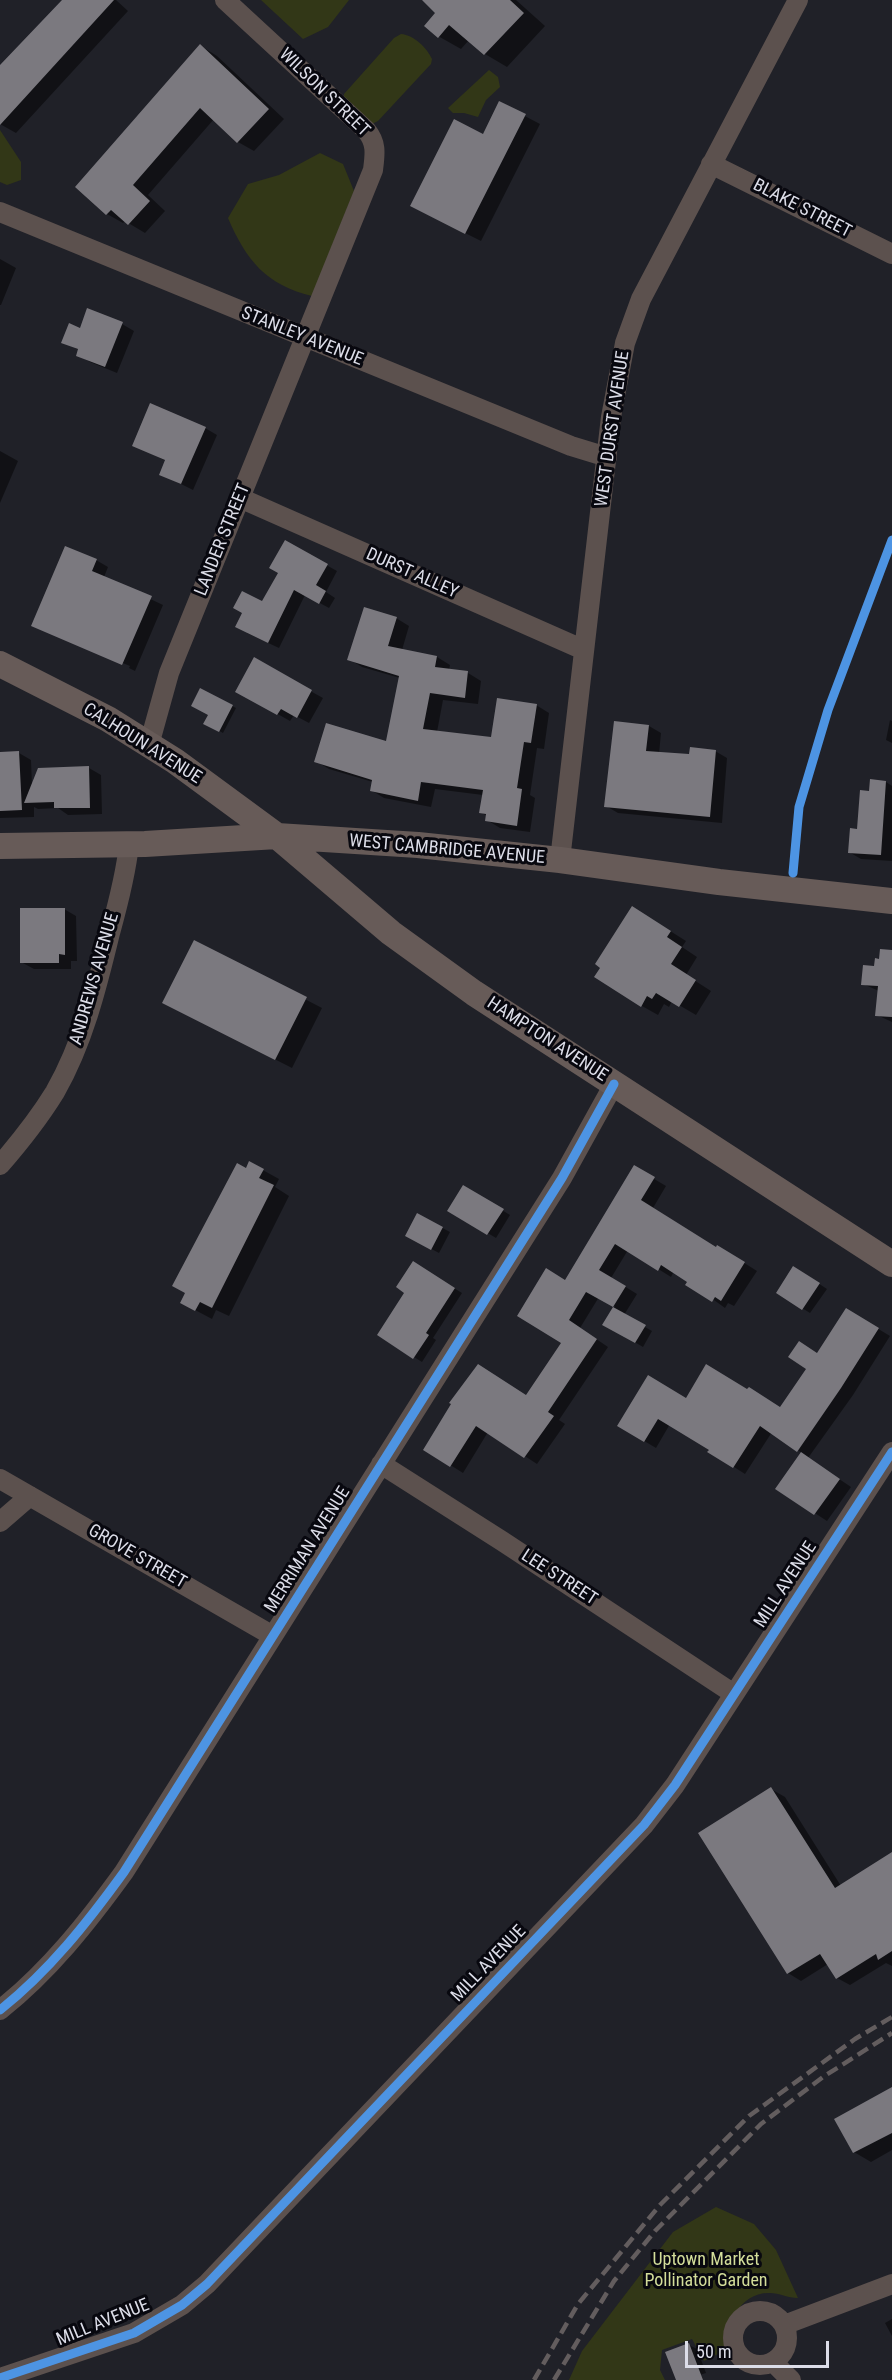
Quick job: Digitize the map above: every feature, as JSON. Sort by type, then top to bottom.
[{"type":"main road","name":"CALHOUN AVENUE","points":[[0,664],[108,719],[175,761],[277,836]]},
{"type":"main road","name":"WEST CAMBRIDGE AVENUE","points":[[0,846],[129,844],[277,836],[418,845],[560,860],[718,882],[892,901]]},
{"type":"main road","name":"HAMPTON AVENUE","points":[[277,836],[391,933],[474,993],[892,1264]]},
{"type":"street","name":"WILSON STREET","points":[[225,0],[366,130],[375,141],[373,170],[305,338]]},
{"type":"street","name":"WEST DURST AVENUE","points":[[560,860],[607,457],[619,370],[629,328],[641,299],[798,0]]},
{"type":"street","name":"BLAKE STREET","points":[[711,164],[892,254]]},
{"type":"street","name":"STANLEY AVENUE","points":[[0,212],[571,446],[607,457]]},
{"type":"street","name":"LANDER STREET","points":[[149,745],[169,673],[305,338]]},
{"type":"street","name":"DURST ALLEY","points":[[240,498],[584,650]]},
{"type":"street","name":"ANDREWS AVENUE","points":[[0,1165],[40,1116],[56,1090],[76,1048],[95,994],[126,869],[129,844]]},
{"type":"street","name":"MERRIMAN AVENUE","points":[[0,2010],[40,1976],[96,1911],[124,1872],[562,1178],[614,1084]]},
{"type":"street","name":"MILL AVENUE","points":[[0,2378],[134,2333],[182,2305],[207,2284],[644,1825],[675,1785],[892,1452]]},
{"type":"street","name":"LEE STREET","points":[[381,1464],[734,1694]]},
{"type":"street","name":"GROVE STREET","points":[[0,1479],[273,1636]]},
{"type":"street","points":[[0,1522],[30,1496]]},
{"type":"street","points":[[784,2325],[892,2284]]},
{"type":"street","points":[[758,2310],[768,2312],[778,2317],[784,2325],[788,2335],[786,2346],[773,2362],[763,2365],[752,2364],[743,2359],[736,2350],[733,2340],[734,2330],[739,2320],[747,2314],[758,2310]]},
{"type":"street","points":[[773,2362],[791,2380]]},
{"type":"green space","points":[[261,0],[349,0],[328,27],[303,39]]},
{"type":"green space","points":[[401,34],[415,39],[427,51],[432,59],[431,64],[378,121],[372,124],[344,98],[344,94],[394,38]]},
{"type":"green space","points":[[489,70],[498,77],[500,87],[486,100],[478,117],[453,113],[448,108]]},
{"type":"green space","points":[[0,130],[21,162],[21,180],[7,185],[0,182]]},
{"type":"green space","points":[[320,153],[343,164],[354,191],[312,296],[282,285],[260,269],[242,246],[228,218],[248,184],[279,175]]},
{"type":"green space","name":"Uptown Market Pollinator Garden","points":[[716,2207],[754,2224],[776,2250],[798,2298],[770,2293],[750,2298],[743,2304],[732,2321],[726,2350],[704,2361],[692,2339],[662,2350],[660,2370],[665,2380],[569,2380],[582,2351],[673,2232]]},
{"type":"building","points":[[62,0],[114,0],[0,125],[0,65]]},
{"type":"building","points":[[422,0],[510,0],[524,13],[484,55],[449,25],[438,38],[424,26],[435,13]]},
{"type":"building","points":[[200,44],[269,109],[237,143],[200,108],[133,185],[150,201],[128,225],[111,210],[106,215],[75,187]]},
{"type":"building","points":[[499,101],[526,114],[465,234],[410,206],[454,119],[483,134]]},
{"type":"building","points":[[87,308],[123,322],[105,367],[76,356],[78,349],[61,343],[69,323],[80,328]]},
{"type":"building","points":[[150,403],[206,427],[181,484],[159,475],[165,460],[132,446]]},
{"type":"building","points":[[285,540],[328,564],[316,585],[326,591],[319,604],[294,590],[268,643],[235,627],[242,613],[233,608],[242,591],[262,601],[278,573],[269,568]]},
{"type":"building","points":[[65,546],[97,559],[92,571],[152,596],[122,665],[31,626]]},
{"type":"building","points":[[364,607],[397,617],[388,646],[437,656],[435,667],[468,671],[465,698],[430,693],[423,729],[491,737],[497,698],[537,704],[531,743],[524,742],[517,788],[522,789],[517,826],[485,821],[486,814],[479,813],[483,790],[421,782],[418,801],[370,791],[372,780],[314,762],[326,723],[386,741],[399,676],[347,660]]},
{"type":"building","points":[[254,657],[312,690],[297,718],[281,709],[277,715],[235,692]]},
{"type":"building","points":[[200,688],[233,705],[219,732],[203,724],[208,715],[191,706]]},
{"type":"building","points":[[614,721],[649,725],[646,751],[689,754],[690,747],[716,750],[710,817],[604,807]]},
{"type":"building","points":[[19,751],[22,810],[0,811],[0,752]]},
{"type":"building","points":[[89,766],[90,808],[54,808],[54,802],[24,803],[38,768]]},
{"type":"building","points":[[870,779],[886,781],[881,855],[848,853],[850,828],[857,829],[860,790],[869,791]]},
{"type":"building","points":[[632,906],[671,931],[667,937],[682,947],[671,964],[696,980],[679,1007],[656,993],[652,999],[647,996],[641,1007],[594,977],[600,968],[595,964]]},
{"type":"building","points":[[20,908],[65,908],[65,955],[59,954],[59,963],[20,963]]},
{"type":"building","points":[[194,940],[307,997],[275,1060],[162,1003]]},
{"type":"building","points":[[880,949],[892,950],[892,1017],[875,1016],[878,986],[861,985],[863,965],[874,966],[875,958],[879,959]]},
{"type":"building","points":[[249,1161],[264,1169],[259,1178],[274,1185],[212,1308],[200,1302],[195,1311],[180,1303],[185,1293],[172,1286],[237,1163],[246,1168]]},
{"type":"building","points":[[634,1165],[655,1177],[641,1200],[716,1247],[717,1245],[745,1262],[721,1301],[715,1297],[712,1302],[685,1285],[687,1282],[661,1265],[658,1271],[615,1244],[599,1270],[626,1286],[613,1307],[586,1292],[569,1320],[597,1339],[548,1412],[554,1416],[524,1458],[476,1426],[450,1467],[423,1450],[451,1404],[449,1403],[478,1364],[526,1395],[561,1343],[517,1316],[546,1268],[565,1280]]},
{"type":"building","points":[[463,1185],[504,1209],[487,1235],[447,1211]]},
{"type":"building","points":[[417,1213],[443,1227],[431,1250],[405,1236]]},
{"type":"building","points":[[413,1261],[455,1288],[426,1333],[429,1335],[413,1359],[377,1335],[404,1293],[396,1287]]},
{"type":"building","points":[[793,1266],[820,1283],[802,1310],[776,1293]]},
{"type":"building","points":[[613,1307],[646,1325],[635,1343],[602,1325]]},
{"type":"building","points":[[846,1308],[879,1328],[797,1452],[760,1426],[733,1468],[707,1452],[709,1450],[658,1419],[644,1442],[617,1426],[648,1375],[686,1398],[706,1364],[780,1407],[806,1369],[788,1357],[799,1341],[817,1353]]},
{"type":"building","points":[[801,1452],[840,1479],[814,1515],[775,1489]]},
{"type":"building","points":[[771,1787],[835,1888],[892,1852],[892,1951],[878,1960],[876,1954],[836,1979],[820,1954],[787,1974],[698,1833]]},
{"type":"building","points":[[892,2087],[892,2133],[853,2153],[834,2119]]},
{"type":"building","points":[[689,2343],[703,2380],[676,2380],[665,2352]]},
{"type":"railway","points":[[534,2380],[578,2304],[660,2205],[749,2116],[855,2039],[892,2017]]},
{"type":"railway","points":[[554,2380],[614,2281],[655,2231],[761,2124],[823,2077],[892,2033]]},
{"type":"cycle path","points":[[793,873],[799,807],[828,710],[892,540]]},
{"type":"cycle path","points":[[0,2010],[51,1963],[96,1910],[124,1872],[562,1178],[614,1084]]},
{"type":"cycle path","points":[[0,2378],[134,2333],[182,2305],[207,2284],[644,1825],[675,1785],[892,1452]]}]
